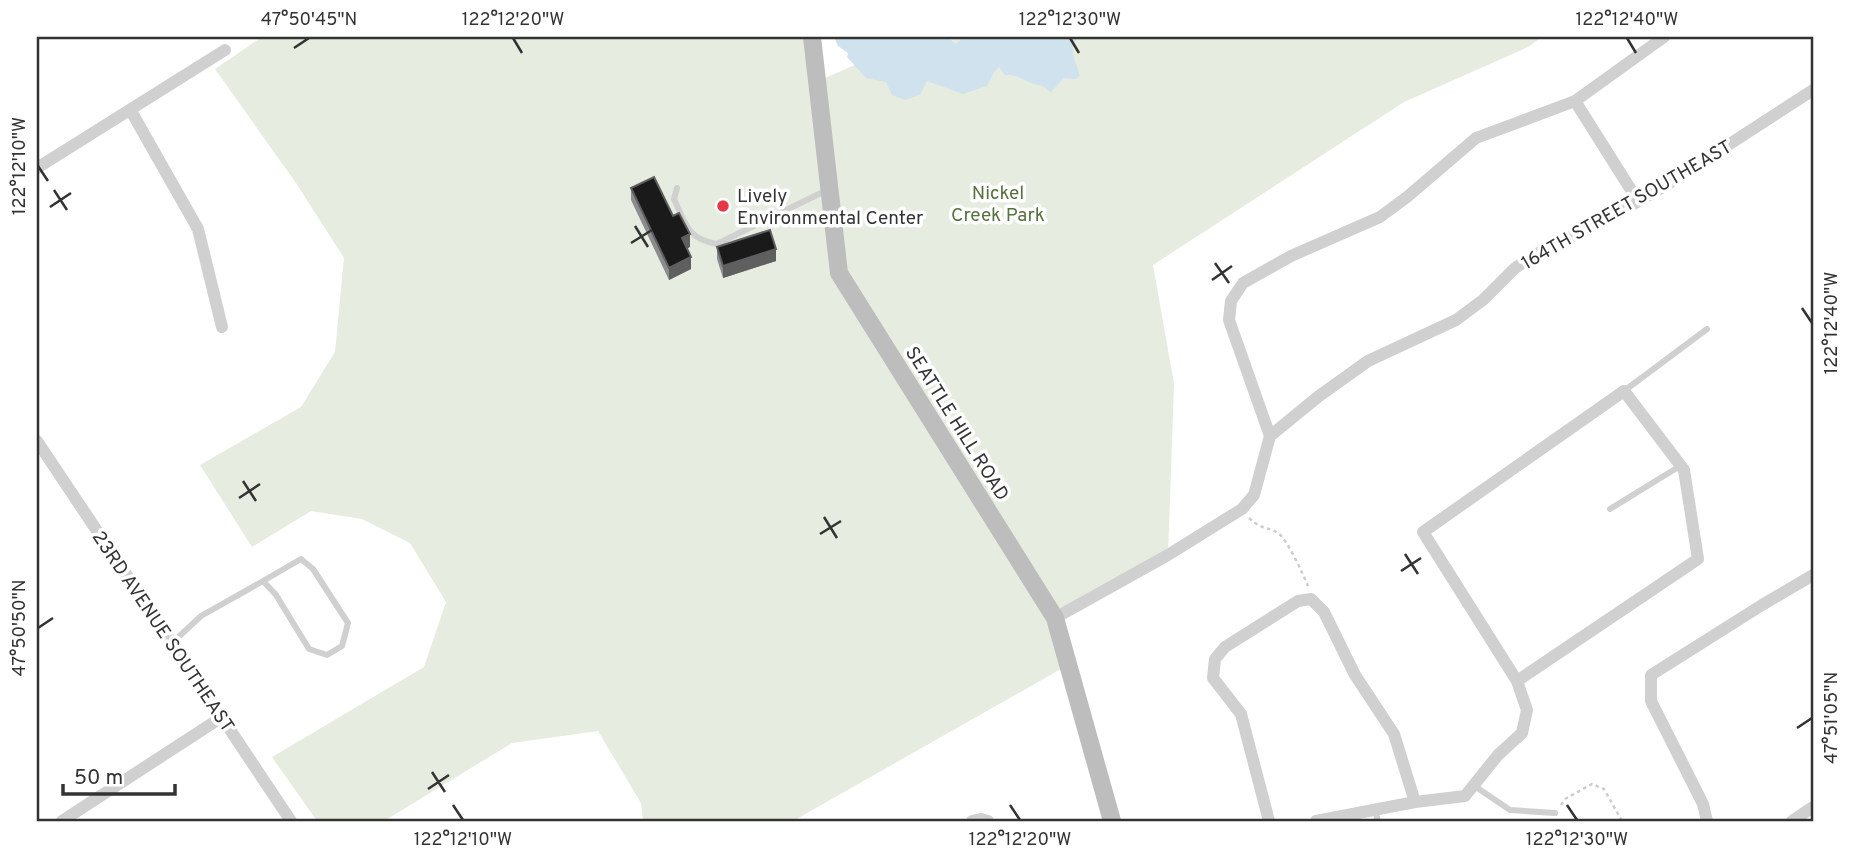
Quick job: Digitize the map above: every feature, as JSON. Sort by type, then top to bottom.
[{"type":"street","name":"SEATTLE HILL ROAD","points":[[812,37],[839,273],[1055,618],[1112,821]]},
{"type":"street","points":[[1055,618],[1168,555],[1242,509],[1254,495],[1270,436],[1229,320],[1231,301],[1243,283],[1291,256],[1380,217],[1476,138],[1575,101],[1664,37]]},
{"type":"street","points":[[37,169],[225,50]]},
{"type":"street","name":"164TH STREET SOUTHEAST","points":[[1270,436],[1368,361],[1455,320],[1540,252],[1638,201],[1813,90]]},
{"type":"street","points":[[1575,101],[1638,201]]},
{"type":"street","points":[[131,111],[198,229],[222,327]]},
{"type":"street","points":[[1316,821],[1377,816],[1415,802],[1465,796],[1498,755],[1522,733],[1527,709],[1517,681],[1423,532],[1624,391],[1684,470],[1698,559],[1517,681]]},
{"type":"street","name":"23RD AVENUE SOUTHEAST","points":[[37,441],[292,821]]},
{"type":"street","points":[[1707,821],[1703,804],[1651,701],[1651,675],[1813,575]]},
{"type":"street","points":[[1269,821],[1241,714],[1213,678],[1215,659],[1235,640],[1298,601],[1311,599],[1324,612],[1355,675],[1394,734],[1415,802]]},
{"type":"street","points":[[62,821],[77,817],[222,717]]},
{"type":"street","points":[[1792,821],[1813,807]]},
{"type":"street","points":[[972,821],[988,821]]},
{"type":"lane","points":[[677,188],[674,199],[691,234],[703,242],[717,244],[829,189]]},
{"type":"lane","points":[[1624,391],[1707,329]]},
{"type":"lane","points":[[1610,509],[1681,466]]},
{"type":"lane","points":[[172,643],[201,616],[301,559],[313,569],[348,623],[342,646],[327,655],[309,649],[276,596],[263,581]]},
{"type":"lane","points":[[1473,785],[1510,810],[1555,813]]},
{"type":"path","points":[[1242,509],[1259,528],[1275,531],[1285,538],[1307,583],[1311,599]]},
{"type":"path","points":[[1555,813],[1565,799],[1592,785],[1604,789],[1622,821]]},
{"type":"green space","name":"Nickel Creek Park","points":[[262,37],[812,37],[816,82],[918,37],[1542,37],[1528,47],[1404,102],[1153,265],[1174,384],[1168,555],[1055,618],[1068,665],[793,821],[643,821],[641,803],[598,731],[512,743],[384,821],[317,821],[272,757],[424,667],[446,602],[410,543],[362,519],[311,511],[252,547],[200,465],[301,407],[335,352],[344,258],[296,183],[215,69]]},
{"type":"water","points":[[834,37],[947,37],[956,44],[963,37],[1079,37],[1073,44],[1073,55],[1080,76],[1075,79],[1064,78],[1051,92],[1013,75],[1005,75],[999,67],[987,86],[963,94],[927,81],[920,95],[905,100],[892,95],[886,82],[866,78],[847,57],[848,53],[838,46]]},
{"type":"building","points":[[654,177],[673,216],[679,213],[690,234],[682,238],[691,257],[669,268],[631,188]]},
{"type":"building","points":[[770,230],[776,249],[723,266],[717,247]]},
{"type":"place","name":"Lively Environmental Center","points":[[723,206]]}]
